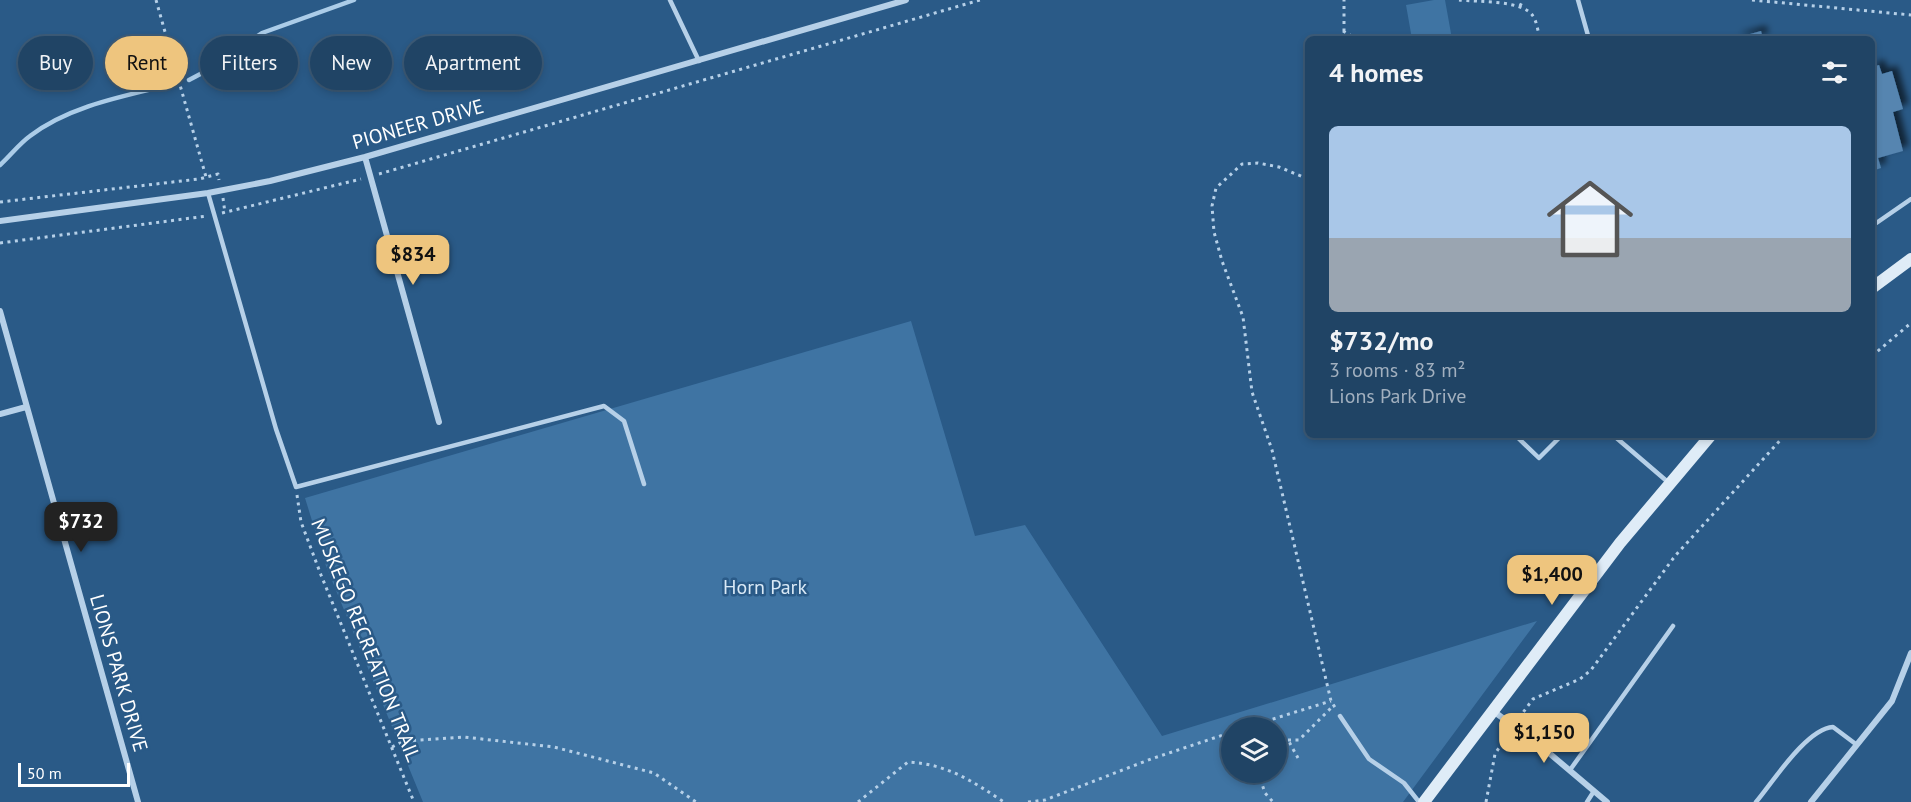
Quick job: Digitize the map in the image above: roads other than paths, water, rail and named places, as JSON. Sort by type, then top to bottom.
[{"type":"main road","points":[[1875,286],[1911,259]]},
{"type":"main road","points":[[1422,802],[1669,483],[1708,438]]},
{"type":"street","name":"PIONEER DRIVE","points":[[0,221],[208,193],[365,157],[906,0]]},
{"type":"street","points":[[365,157],[439,422]]},
{"type":"street","name":"LIONS PARK DRIVE","points":[[0,311],[138,802]]},
{"type":"street","points":[[0,414],[26,407]]},
{"type":"street","points":[[1811,802],[1892,701],[1911,653]]},
{"type":"street","points":[[1493,711],[1570,770],[1607,802]]},
{"type":"lane","points":[[670,0],[699,61]]},
{"type":"lane","points":[[1578,0],[1588,36]]},
{"type":"lane","points":[[208,193],[276,429],[296,487],[604,406],[624,421],[644,484]]},
{"type":"lane","points":[[1875,224],[1911,199]]},
{"type":"lane","points":[[1518,438],[1539,458],[1559,438]]},
{"type":"lane","points":[[1616,438],[1669,483]]},
{"type":"lane","points":[[1570,770],[1673,626]]},
{"type":"lane","points":[[1340,716],[1370,759],[1404,783],[1422,802]]},
{"type":"lane","points":[[1756,802],[1802,746],[1819,731],[1833,727],[1857,745]]},
{"type":"lane","points":[[1587,802],[1594,791]]},
{"type":"waterway","points":[[189,80],[262,33],[354,0]]},
{"type":"waterway","points":[[0,165],[30,136],[62,117],[97,103],[149,90]]},
{"type":"park label","name":"Horn Park","points":[[765,587]]}]
